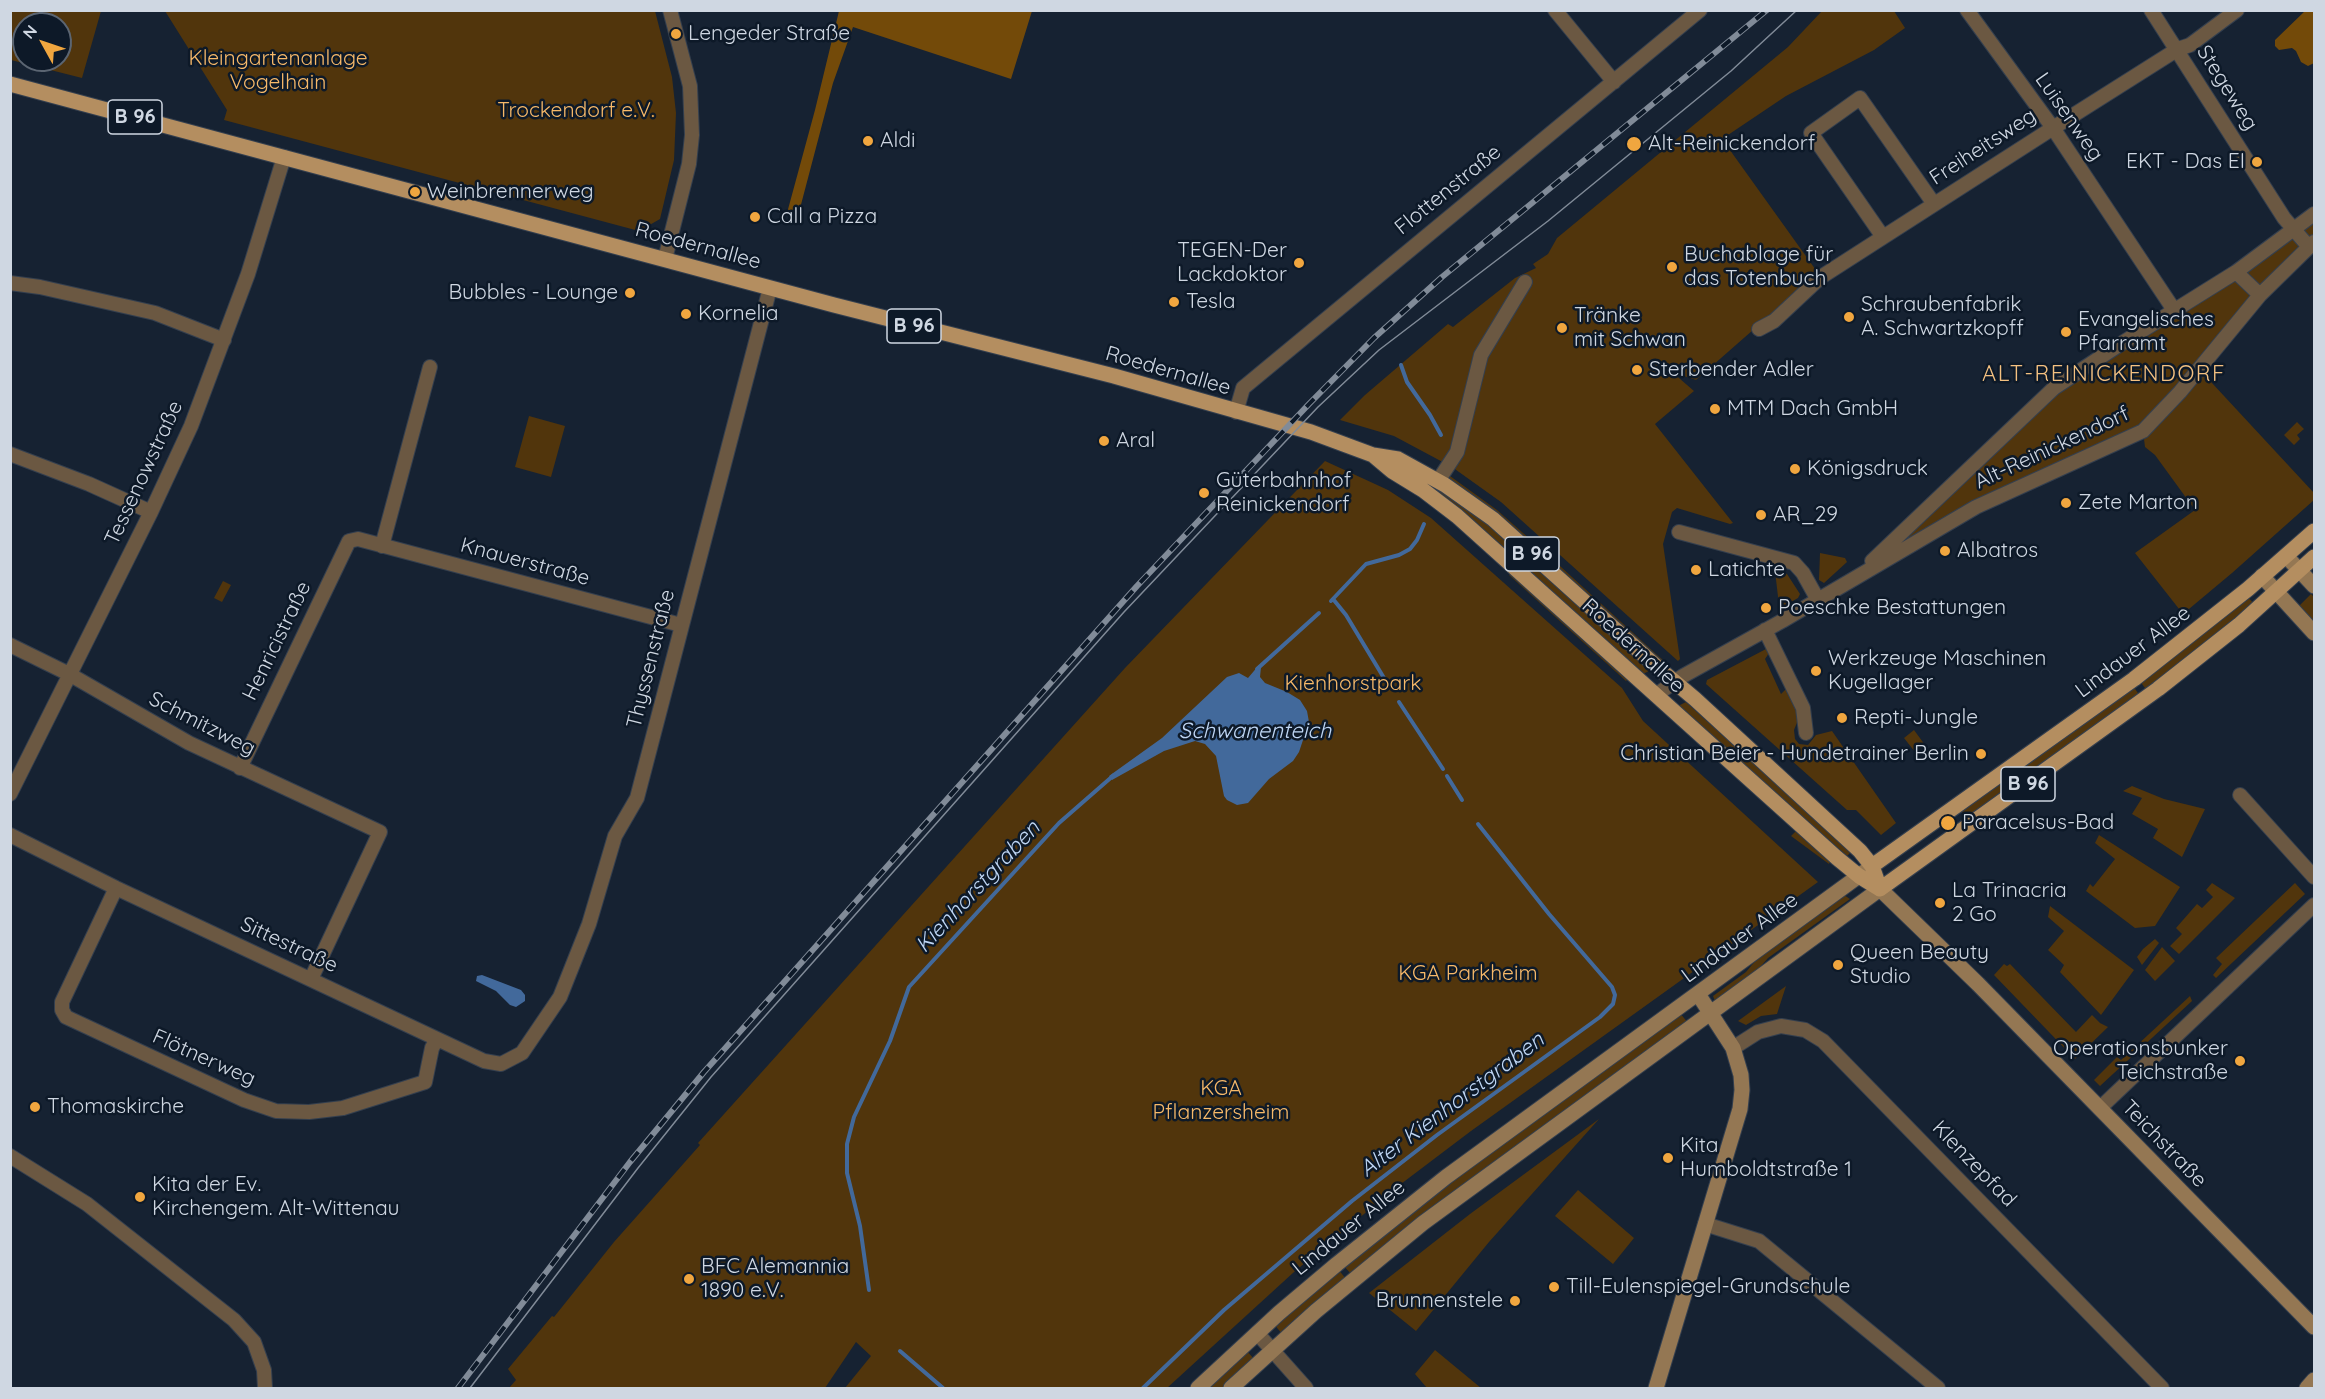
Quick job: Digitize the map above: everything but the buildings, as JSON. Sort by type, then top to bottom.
[{"type":"main road","name":"Roedernallee","points":[[10,84],[770,288],[1122,378],[1311,432],[1373,454],[1398,459],[1438,481],[1493,519],[1857,848],[1872,866]]},
{"type":"main road","name":"Roedernallee","points":[[1373,454],[1392,471],[1423,490],[1457,516],[1859,876]]},
{"type":"main road","name":"Lindauer Allee","points":[[1198,1389],[1336,1263],[1446,1177],[1872,866],[2134,680],[2314,531]]},
{"type":"main road","points":[[2286,556],[2314,586]]},
{"type":"main road","name":"Lindauer Allee","points":[[1231,1389],[1346,1286],[1423,1223],[2147,697],[2231,632],[2314,557]]},
{"type":"main road","points":[[2262,576],[2314,633]]},
{"type":"main road","name":"B 96","points":[[1872,866],[1880,889]]},
{"type":"main road","name":"B 96","points":[[1859,876],[1880,889]]},
{"type":"main road","name":"Teichstraße","points":[[1880,889],[1972,978],[2314,1327]]},
{"type":"main road","points":[[1656,1389],[1740,1109],[1741,1075],[1733,1048],[1698,994]]},
{"type":"main road","points":[[2307,1389],[2314,1380]]},
{"type":"street","points":[[665,259],[689,164],[692,135],[690,86],[670,10]]},
{"type":"street","points":[[1555,10],[1614,82]]},
{"type":"street","name":"Flottenstraße","points":[[1236,412],[1243,388],[1700,10]]},
{"type":"street","name":"Luisenweg","points":[[1967,10],[2052,128],[2174,310]]},
{"type":"street","name":"Stegeweg","points":[[2151,10],[2284,218],[2312,244]]},
{"type":"street","name":"Freiheitsweg","points":[[1759,329],[1774,321],[1821,277],[2052,128],[2178,49],[2190,45],[2237,10]]},
{"type":"street","points":[[1883,237],[1811,133],[1860,98],[1934,204]]},
{"type":"street","name":"Tessenowstraße","points":[[10,794],[151,512],[191,426],[257,245],[284,157]]},
{"type":"street","name":"Alt-Reinickendorf","points":[[1856,576],[2054,388],[2236,272],[2314,214]]},
{"type":"street","name":"Alt-Reinickendorf","points":[[1656,695],[1674,681],[1976,507],[2143,431],[2180,392],[2260,296],[2312,244]]},
{"type":"street","points":[[2236,272],[2260,296]]},
{"type":"street","points":[[1438,481],[1457,452],[1481,355],[1525,282]]},
{"type":"street","points":[[10,283],[40,286],[156,313],[224,340]]},
{"type":"street","name":"Thyssenstraße","points":[[540,1027],[560,997],[589,924],[615,836],[637,798],[770,288]]},
{"type":"street","points":[[381,546],[430,367]]},
{"type":"street","points":[[10,454],[89,484],[151,512]]},
{"type":"street","points":[[1679,532],[1794,563],[1803,573],[1818,600]]},
{"type":"street","name":"Knauerstraße","points":[[353,540],[681,625]]},
{"type":"street","name":"Henricistraße","points":[[240,768],[353,540]]},
{"type":"street","points":[[1765,630],[1803,708],[1806,733]]},
{"type":"street","name":"Schmitzweg","points":[[10,645],[69,674],[149,722],[240,768],[380,832],[311,979]]},
{"type":"street","points":[[2240,795],[2314,877]]},
{"type":"street","name":"Sittestraße","points":[[10,836],[484,1061],[501,1064],[522,1053],[540,1027]]},
{"type":"street","name":"Flötnerweg","points":[[116,888],[62,1002],[62,1010],[66,1017],[76,1022],[244,1100],[276,1111],[309,1112],[343,1108],[425,1082],[432,1048],[437,1040]]},
{"type":"street","points":[[2100,1108],[2312,911]]},
{"type":"street","name":"Klenzepfad","points":[[1733,1048],[1758,1032],[1781,1026],[1805,1030],[1823,1041],[2162,1389]]},
{"type":"street","points":[[10,1156],[87,1204],[234,1320],[254,1342],[264,1370],[265,1389]]},
{"type":"street","points":[[1706,1224],[1759,1242],[1938,1389]]},
{"type":"street","points":[[1257,1333],[1306,1389]]},
{"type":"green space","points":[[11,10],[101,11],[82,78],[58,72],[72,72],[72,12],[12,12],[12,60]]},
{"type":"green space","name":"Trockendorf e.V.","points":[[165,11],[655,11],[672,77],[676,113],[674,160],[660,219],[639,231],[224,120],[227,110]]},
{"type":"green space","points":[[1822,11],[1894,11],[1905,28],[1874,50],[1786,96],[1722,139],[1818,273],[1696,380],[1672,372],[1694,391],[1655,424],[1733,523],[1677,508],[1672,512],[1663,544],[1680,659],[1678,661],[1501,502],[1452,467],[1394,436],[1340,420],[1365,395],[1448,324],[1453,327],[1515,278],[1536,268],[1533,264],[1548,254],[1557,238],[1788,47]]},
{"type":"green space","points":[[2314,220],[2314,235],[2297,251],[2153,413],[2136,427],[1894,549],[1894,545],[2065,386]]},
{"type":"green space","points":[[2199,369],[2314,493],[2314,500],[2183,614],[2135,553],[2195,510],[2155,455],[2145,447],[2143,431]]},
{"type":"green space","points":[[529,416],[565,426],[551,477],[515,467]]},
{"type":"green space","points":[[2297,422],[2304,429],[2297,435],[2300,439],[2294,445],[2284,435]]},
{"type":"green space","points":[[1325,461],[1388,490],[1431,518],[1622,688],[1643,721],[1818,882],[1471,1131],[1393,1190],[1294,1272],[1167,1388],[845,1388],[871,1356],[856,1342],[825,1388],[509,1388],[516,1380],[508,1369],[552,1316],[554,1317],[614,1242],[700,1145],[698,1143],[1125,668]]},
{"type":"green space","points":[[1450,476],[1497,510],[1532,541],[1530,543],[1487,506],[1450,480]]},
{"type":"green space","points":[[1428,482],[1476,514],[1521,553],[1515,559],[1426,484]]},
{"type":"green space","points":[[1537,545],[1664,661],[1662,663],[1534,548]]},
{"type":"green space","points":[[1820,553],[1845,558],[1847,562],[1824,583],[1819,580]]},
{"type":"green space","points":[[1526,557],[1651,670],[1643,674],[1520,563]]},
{"type":"green space","points":[[1778,569],[1787,574],[1800,594],[1798,598],[1782,607],[1779,605],[1775,571]]},
{"type":"green space","points":[[1511,573],[1628,679],[1626,681],[1509,575]]},
{"type":"green space","points":[[223,581],[231,585],[222,602],[214,598]]},
{"type":"green space","points":[[2311,594],[2314,597],[2314,623],[2299,606]]},
{"type":"green space","points":[[2247,596],[2255,605],[2147,691],[2140,681]]},
{"type":"green space","points":[[1766,649],[1769,653],[1765,659],[1781,694],[1788,687],[1799,709],[1794,730],[1795,739],[1799,744],[1808,745],[1816,735],[1832,731],[1896,823],[1881,835],[1856,810],[1847,810],[1706,684],[1707,680]]},
{"type":"green space","points":[[2133,686],[2140,696],[1968,821],[1961,811]]},
{"type":"green space","points":[[1686,702],[1851,852],[1847,856],[1678,706]]},
{"type":"green space","points":[[1914,730],[1925,745],[1915,752],[1904,738]]},
{"type":"green space","points":[[2132,786],[2164,799],[2205,809],[2182,857],[2153,838],[2158,829],[2132,814],[2142,798],[2123,791]]},
{"type":"green space","points":[[1796,831],[1830,862],[1829,864],[1791,836]]},
{"type":"green space","points":[[2099,835],[2180,887],[2155,926],[2135,928],[2086,891],[2090,884],[2093,887],[2115,859],[2095,843]]},
{"type":"green space","points":[[2212,883],[2235,898],[2179,954],[2170,946],[2182,934],[2176,928],[2197,904],[2202,908],[2213,897],[2206,890]]},
{"type":"green space","points":[[2295,883],[2305,894],[2216,978],[2213,975],[2222,964],[2216,958]]},
{"type":"green space","points":[[1844,895],[1850,899],[1768,958],[1754,974],[1715,1001],[1713,996],[1746,972],[1756,960]]},
{"type":"green space","points":[[2050,906],[2134,970],[2101,1015],[2060,972],[2064,965],[2048,950],[2064,931],[2048,917]]},
{"type":"green space","points":[[2155,939],[2159,943],[2142,965],[2137,957]]},
{"type":"green space","points":[[2162,947],[2175,961],[2155,981],[2145,970]]},
{"type":"green space","points":[[2004,964],[2007,966],[2010,964],[2076,1032],[2092,1015],[2108,1027],[2075,1059],[1994,975]]},
{"type":"green space","points":[[1786,986],[1777,1014],[1761,1016],[1746,1025],[1738,1021]]},
{"type":"green space","points":[[2190,996],[2192,1001],[2100,1086],[2094,1080],[2117,1057],[2121,1060]]},
{"type":"green space","points":[[1680,1013],[1688,1023],[1351,1274],[1343,1265],[1389,1228]]},
{"type":"green space","points":[[1599,1119],[1489,1242],[1416,1331],[1369,1293],[1470,1214]]},
{"type":"green space","points":[[1578,1190],[1634,1238],[1613,1264],[1555,1216]]},
{"type":"green space","points":[[1338,1269],[1346,1279],[1282,1334],[1274,1324]]},
{"type":"green space","points":[[1246,1350],[1254,1359],[1223,1388],[1206,1388]]},
{"type":"green space","points":[[1435,1350],[1481,1388],[1427,1388],[1415,1374]]},
{"type":"shaded area","points":[[839,11],[1032,11],[1011,79],[853,27],[833,83],[798,216],[787,213]]},
{"type":"shaded area","points":[[2305,11],[2314,11],[2314,63],[2308,66],[2301,62],[2292,48],[2279,50],[2275,46],[2275,40]]},
{"type":"water","name":"Schwanenteich","points":[[1259,665],[1261,667],[1260,677],[1265,683],[1300,700],[1307,711],[1309,722],[1299,752],[1293,761],[1269,779],[1248,803],[1237,805],[1227,800],[1224,796],[1216,756],[1205,744],[1195,741],[1164,751],[1112,780],[1109,776],[1162,738],[1227,677],[1239,673],[1248,678]]},
{"type":"water","points":[[482,975],[521,990],[525,995],[525,1001],[516,1007],[510,1005],[496,991],[476,981],[477,976]]},
{"type":"waterway","name":"Kienhorstgraben","points":[[1401,365],[1407,382],[1441,435]]},
{"type":"waterway","name":"Kienhorstgraben","points":[[1331,601],[1366,564],[1399,555],[1410,549],[1424,524]]},
{"type":"waterway","name":"Alter Kienhorstgraben","points":[[1333,599],[1346,615],[1387,683]]},
{"type":"waterway","name":"Kienhorstgraben","points":[[1257,669],[1319,613]]},
{"type":"waterway","name":"Alter Kienhorstgraben","points":[[1399,702],[1443,769]]},
{"type":"waterway","name":"Kienhorstgraben","points":[[869,1290],[860,1226],[847,1173],[847,1144],[854,1117],[890,1041],[909,987],[1059,823],[1114,775]]},
{"type":"waterway","name":"Alter Kienhorstgraben","points":[[1447,776],[1462,800]]},
{"type":"waterway","name":"Alter Kienhorstgraben","points":[[1143,1388],[1224,1310],[1352,1201],[1437,1135],[1600,1017],[1613,1004],[1615,995],[1612,987],[1549,914],[1478,824]]},
{"type":"waterway","name":"Kienhorstgraben","points":[[900,1351],[943,1388]]},
{"type":"tram line","points":[[470,1388],[638,1168],[711,1077],[1124,612],[1318,407],[1379,350],[1548,221],[1731,71],[1797,10]]},
{"type":"railway","points":[[458,1388],[630,1162],[704,1072],[1137,586],[1309,404],[1374,338],[1442,277],[1767,10]]},
{"type":"place","name":"Lengeder Straße","points":[[676,34]]},
{"type":"place","name":"Aldi","points":[[868,141]]},
{"type":"place","name":"Alt-Reinickendorf","points":[[1634,144]]},
{"type":"place","name":"EKT - Das EI","points":[[2257,162]]},
{"type":"place","name":"Weinbrennerweg","points":[[415,192]]},
{"type":"place","name":"Call a Pizza","points":[[755,217]]},
{"type":"place","name":"TEGEN-Der Lackdoktor","points":[[1299,263]]},
{"type":"place","name":"Buchablage für das Totenbuch","points":[[1672,267]]},
{"type":"place","name":"Bubbles - Lounge","points":[[630,293]]},
{"type":"place","name":"Tesla","points":[[1174,302]]},
{"type":"place","name":"Kornelia","points":[[686,314]]},
{"type":"place","name":"Schraubenfabrik A. Schwartzkopff","points":[[1849,317]]},
{"type":"place","name":"Tränke mit Schwan","points":[[1562,328]]},
{"type":"place","name":"Evangelisches Pfarramt","points":[[2066,332]]},
{"type":"place","name":"Sterbender Adler","points":[[1637,370]]},
{"type":"place","name":"MTM Dach GmbH","points":[[1715,409]]},
{"type":"place","name":"Aral","points":[[1104,441]]},
{"type":"place","name":"Königsdruck","points":[[1795,469]]},
{"type":"place","name":"Güterbahnhof Reinickendorf","points":[[1204,493]]},
{"type":"place","name":"Zete Marton","points":[[2066,503]]},
{"type":"place","name":"AR_29","points":[[1761,515]]},
{"type":"place","name":"Albatros","points":[[1945,551]]},
{"type":"place","name":"Latichte","points":[[1696,570]]},
{"type":"place","name":"Poeschke Bestattungen","points":[[1766,608]]},
{"type":"place","name":"Werkzeuge Maschinen Kugellager","points":[[1816,671]]},
{"type":"place","name":"Repti-Jungle","points":[[1842,718]]},
{"type":"place","name":"Christian Beier - Hundetrainer Berlin","points":[[1981,754]]},
{"type":"place","name":"Paracelsus-Bad","points":[[1948,823]]},
{"type":"place","name":"La Trinacria 2 Go","points":[[1940,903]]},
{"type":"place","name":"Queen Beauty Studio","points":[[1838,965]]},
{"type":"place","name":"Operationsbunker Teichstraße","points":[[2240,1061]]},
{"type":"place","name":"Thomaskirche","points":[[35,1107]]},
{"type":"place","name":"Kita Humboldtstraße 1","points":[[1668,1158]]},
{"type":"place","name":"Kita der Ev. Kirchengem. Alt-Wittenau","points":[[140,1197]]},
{"type":"place","name":"BFC Alemannia 1890 e.V.","points":[[689,1279]]},
{"type":"place","name":"Till-Eulenspiegel-Grundschule","points":[[1554,1287]]},
{"type":"place","name":"Brunnenstele","points":[[1515,1301]]},
{"type":"district","name":"ALT-REINICKENDORF","points":[[2104,374]]},
{"type":"park label","name":"Kleingartenanlage Vogelhain","points":[[278,71]]},
{"type":"park label","name":"Kienhorstpark","points":[[1353,684]]},
{"type":"park label","name":"KGA Parkheim","points":[[1468,974]]},
{"type":"park label","name":"KGA Pflanzersheim","points":[[1221,1101]]}]
